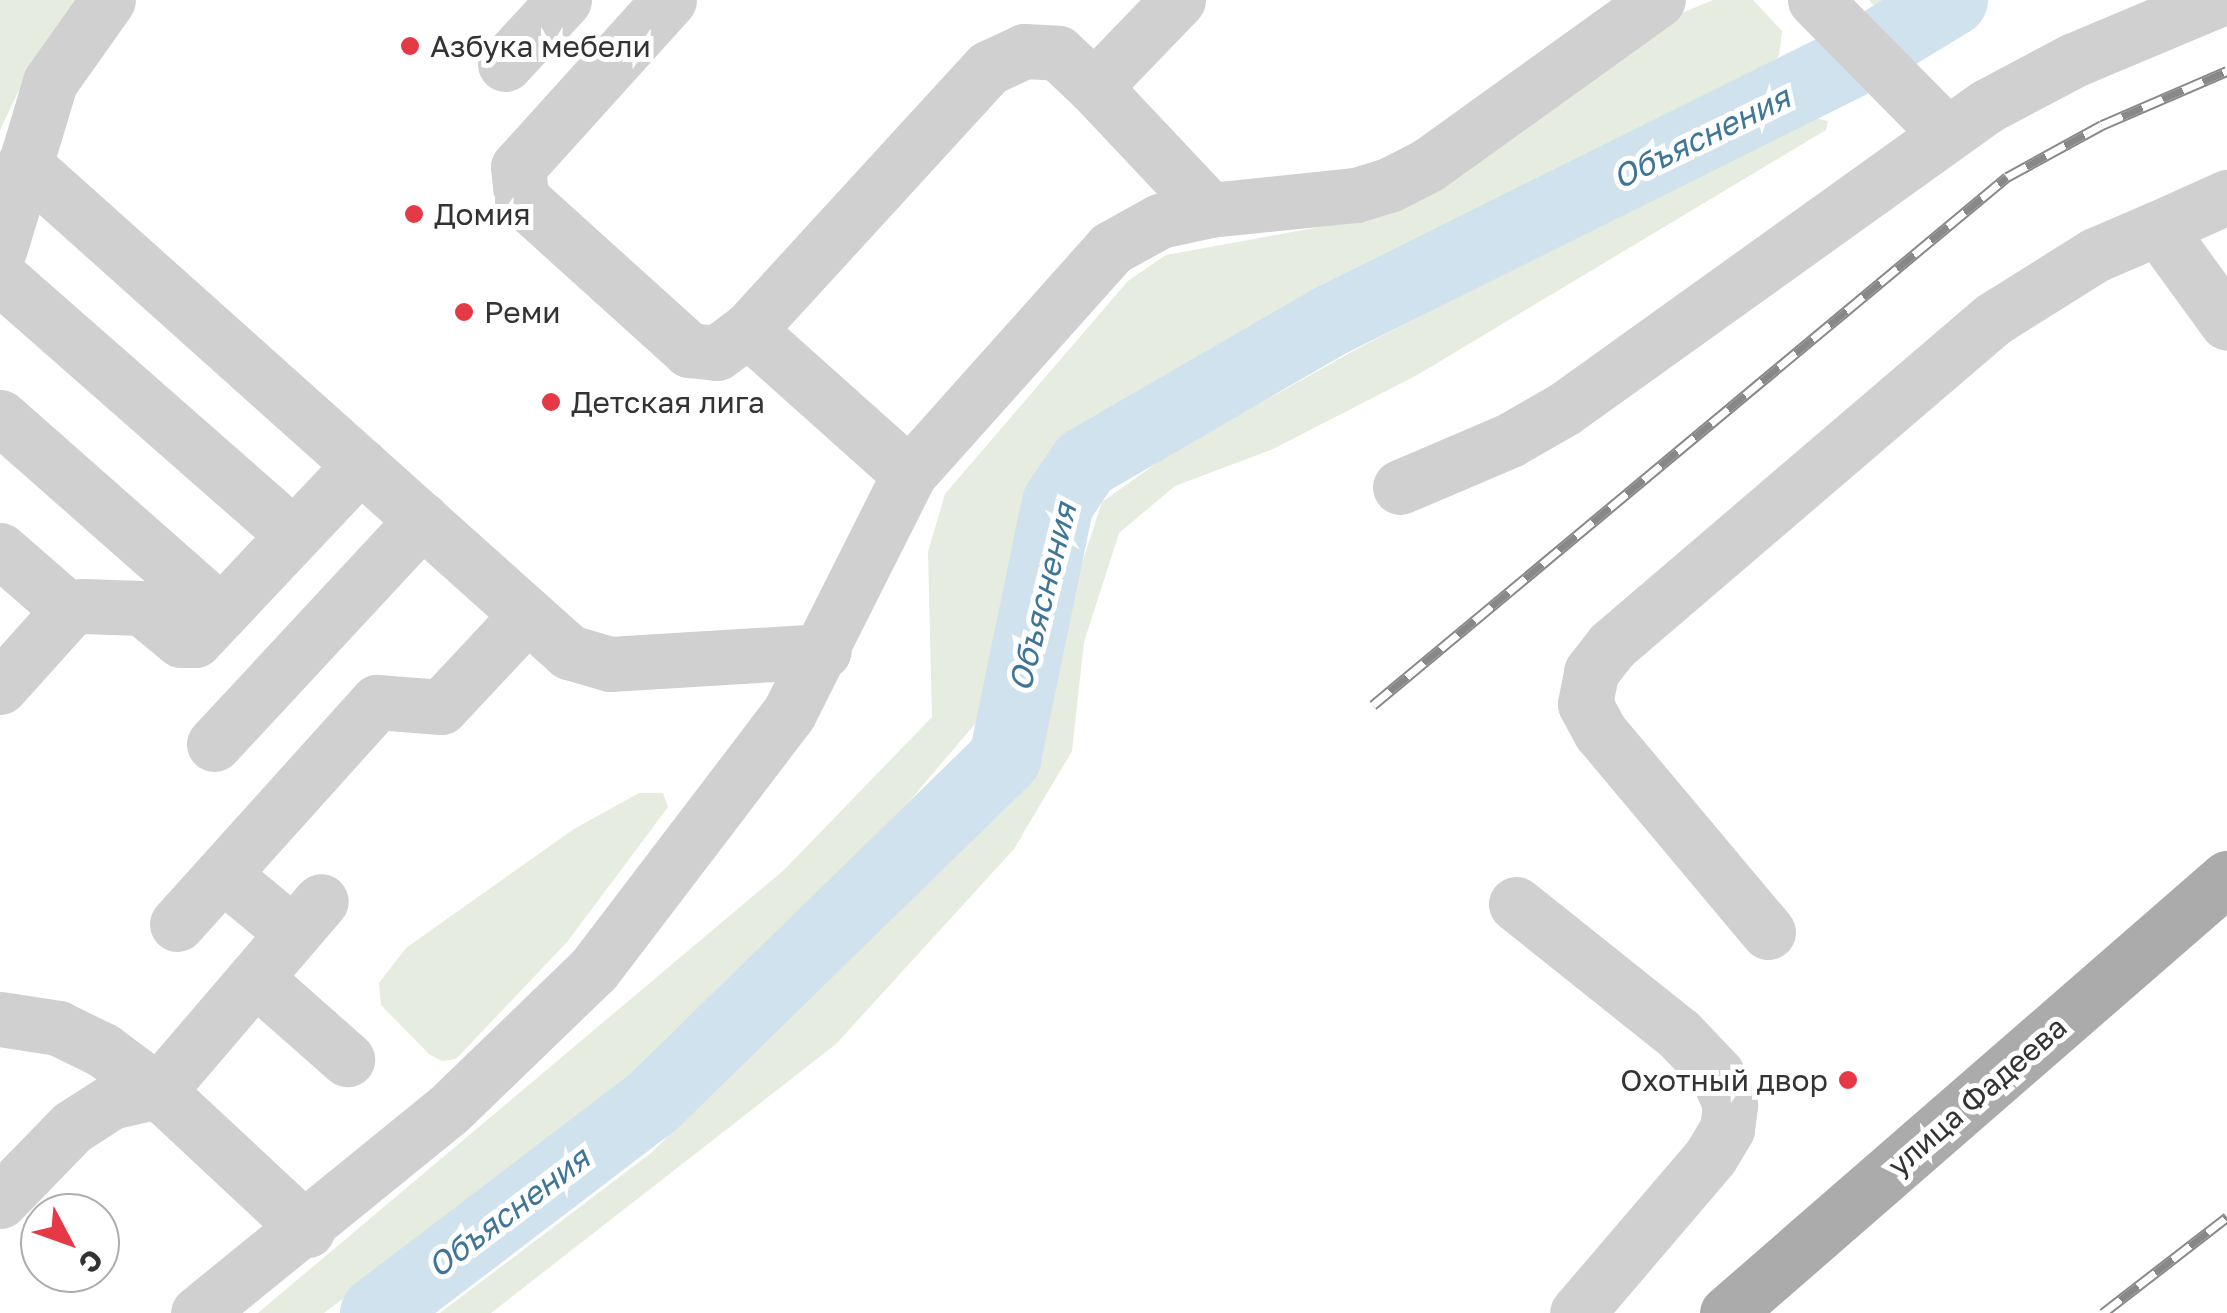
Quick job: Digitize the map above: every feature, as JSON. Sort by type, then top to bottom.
[{"type":"main road","name":"улица Фадеева","points":[[1727,1313],[2227,878]]},
{"type":"lane","points":[[0,248],[50,82],[108,0]]},
{"type":"lane","points":[[506,64],[564,0]]},
{"type":"lane","points":[[669,0],[518,167],[521,198],[689,350],[717,353],[748,330],[988,68],[1024,51],[1058,53],[1210,210]]},
{"type":"lane","points":[[1094,87],[1178,0]]},
{"type":"lane","points":[[198,1313],[307,1230],[521,1045],[594,969],[789,713],[824,651],[909,474],[1111,248],[1160,221],[1210,210],[1356,195],[1389,186],[1658,0]]},
{"type":"lane","points":[[1815,0],[1947,134]]},
{"type":"lane","points":[[1400,487],[1510,440],[1564,409],[1947,134],[2074,60],[2218,0]]},
{"type":"lane","points":[[24,164],[569,652],[590,662],[824,651]]},
{"type":"lane","points":[[1768,932],[1600,732],[1585,704],[1590,672],[1611,646],[1993,320],[2095,255],[2227,197]]},
{"type":"lane","points":[[2158,228],[2227,322]]},
{"type":"lane","points":[[0,277],[294,535]]},
{"type":"lane","points":[[748,330],[909,474]]},
{"type":"lane","points":[[0,416],[221,612]]},
{"type":"lane","points":[[0,550],[69,610],[142,608],[181,640],[195,640],[360,465]]},
{"type":"lane","points":[[214,744],[422,520]]},
{"type":"lane","points":[[0,688],[69,610]]},
{"type":"lane","points":[[177,924],[377,702],[440,708],[527,615]]},
{"type":"lane","points":[[0,1200],[72,1127],[111,1102],[158,1091],[307,917],[222,874]]},
{"type":"lane","points":[[1516,904],[1680,1034],[1717,1074],[1730,1105],[1727,1128],[1711,1156],[1577,1313]]},
{"type":"lane","points":[[255,978],[348,1059]]},
{"type":"lane","points":[[0,1019],[58,1028],[104,1050],[158,1091],[307,1230]]},
{"type":"shaded area","points":[[0,0],[81,0],[17,94],[0,130]]},
{"type":"shaded area","points":[[1713,0],[1753,0],[1782,31],[1779,56],[1748,83],[1333,282],[1071,433],[1037,477],[980,718],[844,878],[626,1086],[324,1313],[258,1313],[784,870],[932,717],[928,552],[945,494],[1128,281],[1166,255],[1358,220],[1439,191],[1682,13]]},
{"type":"shaded area","points":[[1869,0],[1932,0],[1888,22]]},
{"type":"shaded area","points":[[1805,116],[1828,121],[1826,130],[1419,374],[1273,449],[1175,486],[1119,533],[1084,642],[1072,751],[1014,849],[836,1044],[491,1313],[440,1313],[651,1153],[1032,769],[1059,633],[1102,502],[1168,455],[1355,350]]},
{"type":"shaded area","points":[[639,793],[663,793],[668,807],[567,942],[456,1059],[442,1061],[429,1054],[381,1005],[379,983],[406,948],[574,829]]},
{"type":"waterway","name":"Объяснения","points":[[376,1313],[654,1101],[1005,758],[1058,503],[1085,463],[1332,320],[1847,64],[1952,0]]},
{"type":"railway","points":[[1373,705],[2007,177],[2102,125],[2227,71]]},
{"type":"railway","points":[[2103,1313],[2227,1217]]},
{"type":"place","name":"Азбука мебели","points":[[410,46]]},
{"type":"place","name":"Домия","points":[[414,214]]},
{"type":"place","name":"Реми","points":[[464,312]]},
{"type":"place","name":"Детская лига","points":[[551,402]]},
{"type":"place","name":"Охотный двор","points":[[1848,1080]]}]
